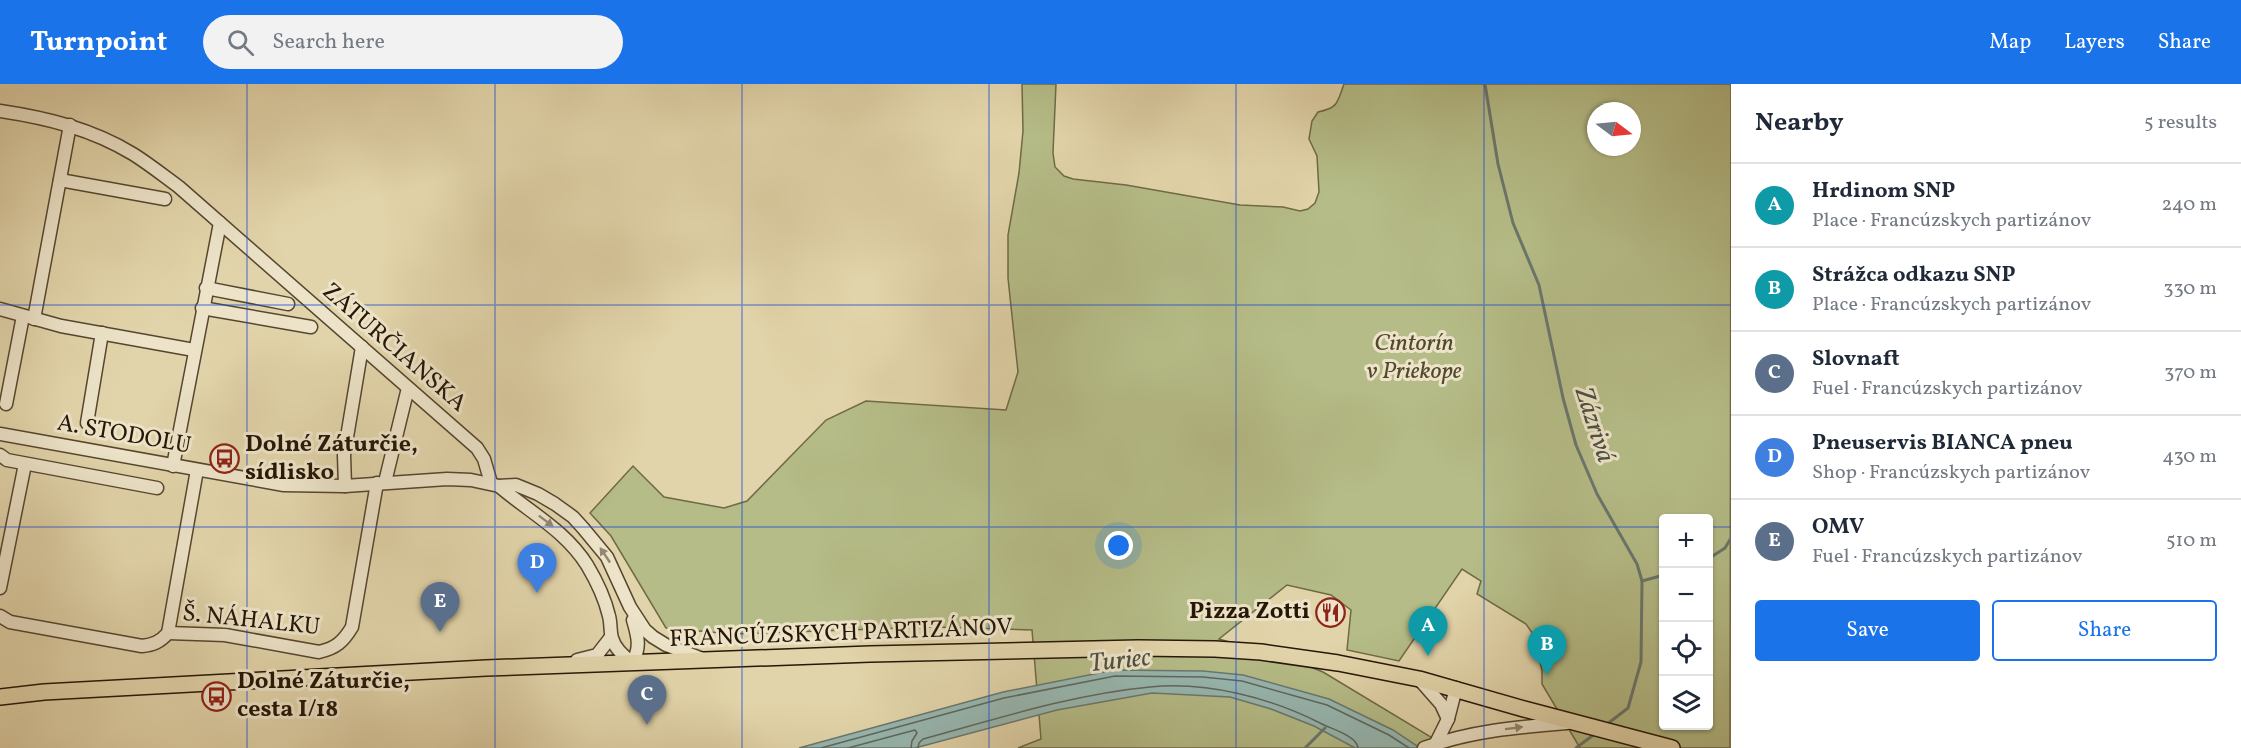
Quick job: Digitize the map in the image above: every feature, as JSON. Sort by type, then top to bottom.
[{"type":"main road","name":"FRANCÚZSKYCH PARTIZÁNOV","points":[[0,697],[77,690],[555,666],[870,654],[1075,649],[1203,649],[1261,652],[1329,661],[1419,679],[1672,748]]},
{"type":"street","name":"ZÁTURČIANSKA","points":[[0,111],[40,117],[70,125],[133,154],[179,187],[477,448],[495,484]]},
{"type":"street","points":[[6,404],[29,317],[70,125]]},
{"type":"street","points":[[60,180],[165,199]]},
{"type":"street","points":[[173,466],[220,223]]},
{"type":"street","points":[[206,288],[288,304]]},
{"type":"street","points":[[202,308],[311,327]]},
{"type":"street","points":[[0,309],[102,333],[194,350]]},
{"type":"street","points":[[87,423],[102,333]]},
{"type":"street","points":[[345,486],[344,455],[362,346]]},
{"type":"street","name":"Š. NÁHALKU","points":[[168,633],[225,635],[319,652],[333,649],[341,644],[352,627],[381,483],[408,388]]},
{"type":"street","name":"A. STODOLU","points":[[0,434],[284,485],[345,486],[447,479],[495,484]]},
{"type":"street","name":"A. STODOLU","points":[[0,455],[8,460],[25,464],[157,488]]},
{"type":"street","points":[[0,588],[25,464]]},
{"type":"street","points":[[0,616],[10,622],[142,646],[153,645],[168,633],[197,470]]},
{"type":"street","points":[[495,484],[554,527],[579,554],[594,577],[604,601],[609,616],[611,637],[619,651],[632,663],[638,653],[639,638],[630,607]]},
{"type":"street","points":[[495,484],[516,485],[538,494],[573,517],[607,557],[630,607],[645,630],[666,645],[709,661]]},
{"type":"street","points":[[555,666],[597,655],[611,637]]},
{"type":"street","points":[[1419,679],[1441,704],[1448,718]]},
{"type":"street","points":[[1429,746],[1448,718],[1456,688]]},
{"type":"street","points":[[1429,746],[1495,730],[1571,722]]},
{"type":"green space","name":"Cintorín v Priekope","points":[[1022,84],[1056,84],[1053,153],[1055,167],[1064,176],[1240,205],[1283,207],[1300,211],[1308,209],[1315,203],[1319,192],[1317,156],[1309,139],[1312,121],[1318,112],[1330,109],[1336,104],[1344,84],[1731,84],[1730,748],[1580,748],[1542,684],[1542,671],[1535,637],[1526,624],[1477,594],[1481,581],[1462,569],[1399,661],[1347,650],[1351,610],[1331,595],[1287,585],[1219,639],[1298,662],[1323,672],[1449,748],[1018,748],[1041,739],[1032,630],[934,627],[732,634],[666,628],[611,536],[590,513],[633,466],[664,497],[724,508],[747,501],[826,420],[866,401],[1006,410],[1018,372],[1008,278],[1008,235],[1019,173],[1023,131]]},
{"type":"water","points":[[1114,670],[1203,671],[1243,675],[1329,699],[1393,730],[1420,748],[1355,748],[1314,726],[1271,709],[1230,697],[1152,693],[1057,710],[915,748],[799,748],[1003,692]]},
{"type":"waterway","name":"Zázrivá","points":[[1485,84],[1498,164],[1513,223],[1539,285],[1563,398],[1576,445],[1597,494],[1637,564],[1642,581],[1641,662],[1628,708],[1606,725]]},
{"type":"waterway","points":[[1713,556],[1725,548],[1731,538]]},
{"type":"waterway","points":[[1642,581],[1659,576]]},
{"type":"waterway","points":[[1305,748],[1325,728]]},
{"type":"waterway","name":"Zázrivá","points":[[1576,748],[1596,733]]},
{"type":"place","name":"Dolné Záturčie, sídlisko","points":[[224,459]]},
{"type":"place","name":"Pneuservis BIANCA pneu","points":[[537,593]]},
{"type":"place","name":"Pizza Zotti","points":[[1331,612]]},
{"type":"place","name":"OMV","points":[[440,632]]},
{"type":"place","name":"Hrdinom SNP","points":[[1428,656]]},
{"type":"place","name":"Strážca odkazu SNP","points":[[1547,675]]},
{"type":"place","name":"Dolné Záturčie, cesta I/18","points":[[216,696]]},
{"type":"place","name":"Slovnaft","points":[[647,725]]},
{"type":"water label","name":"Turiec","points":[[1120,661]]}]
